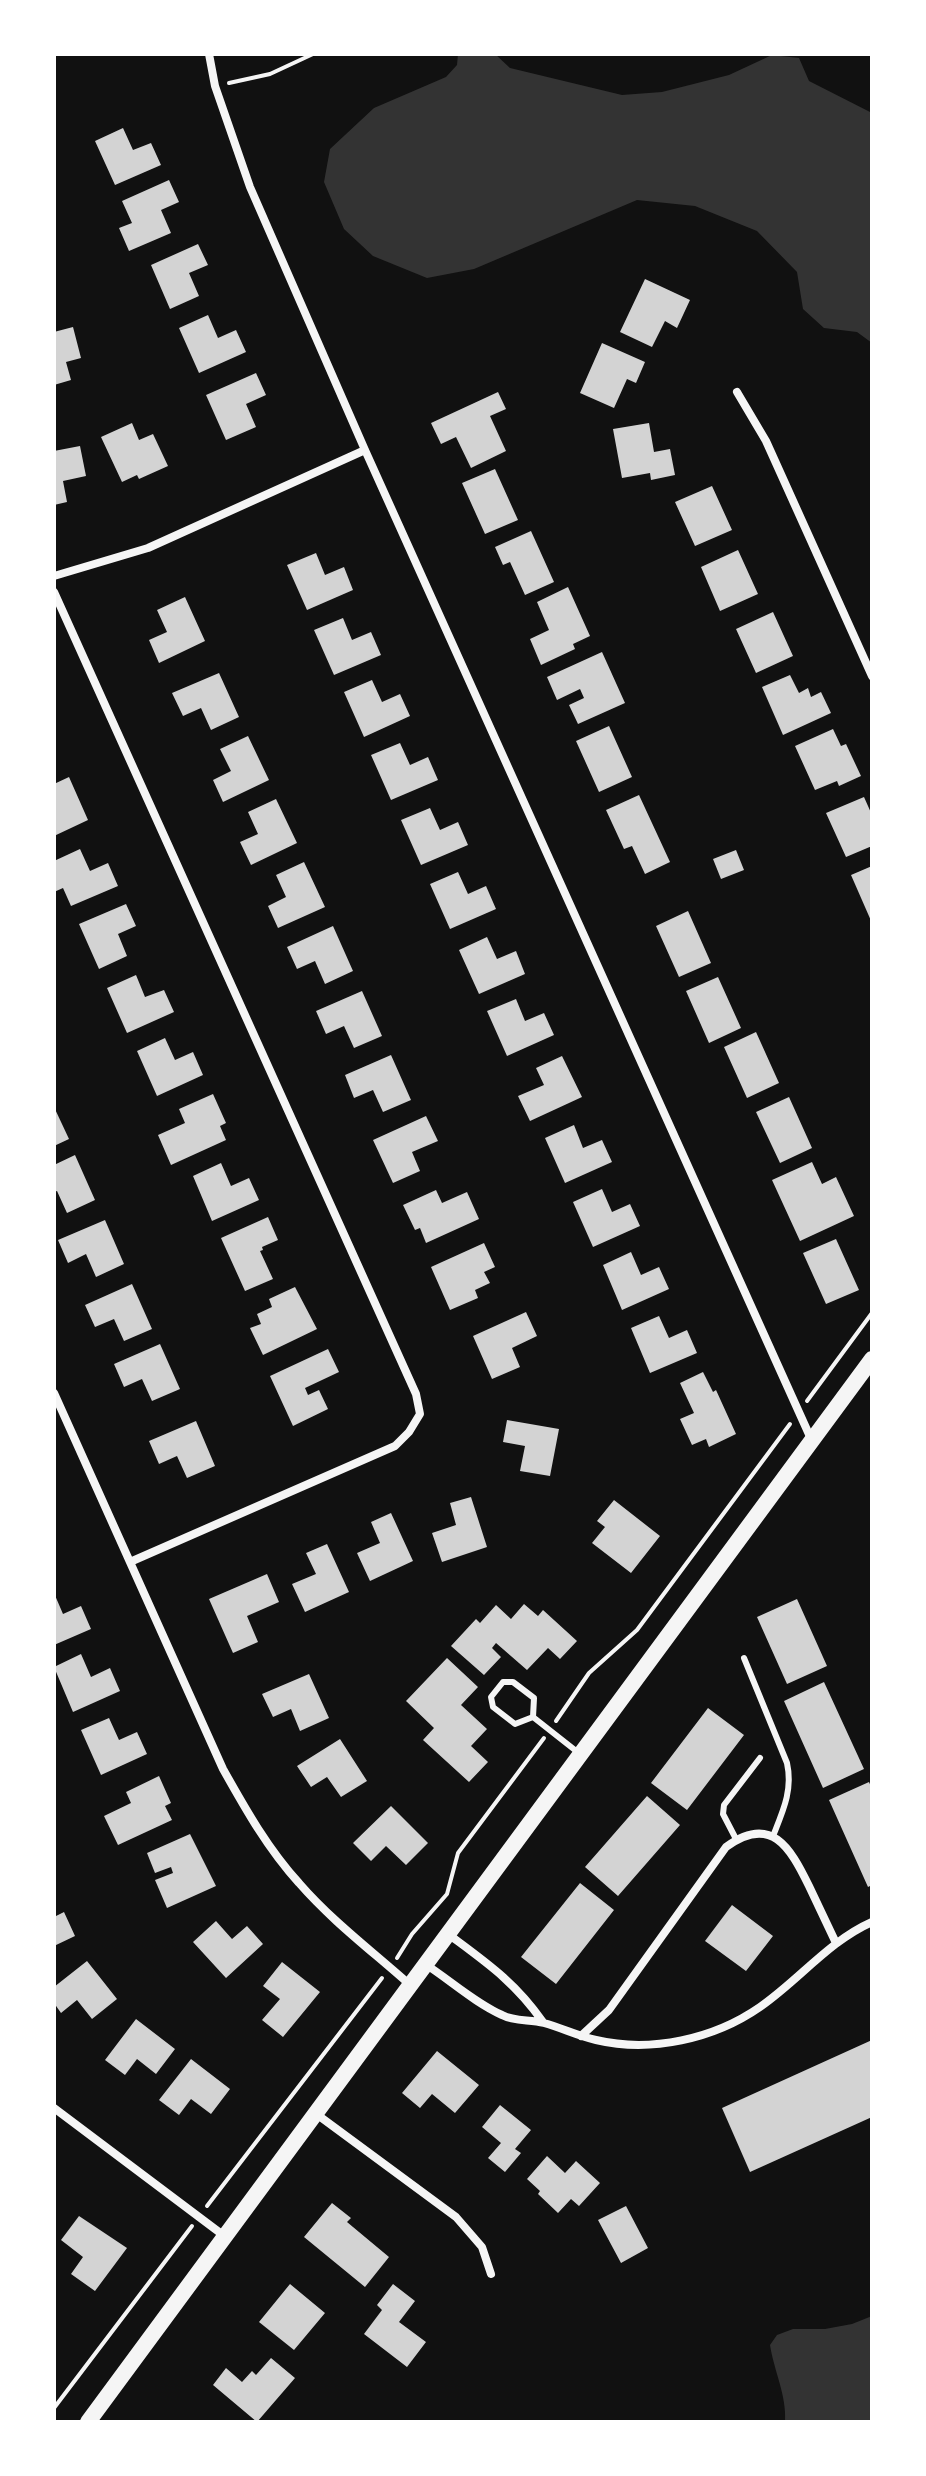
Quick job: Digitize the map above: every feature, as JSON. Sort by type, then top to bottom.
[{"type":"main road","points":[[88,2422],[872,1359]]},
{"type":"street","points":[[209,54],[215,86],[250,187],[365,450],[812,1441]]},
{"type":"street","points":[[737,392],[766,441],[872,676]]},
{"type":"street","points":[[54,576],[148,548],[365,450]]},
{"type":"street","points":[[54,592],[411,1383],[420,1414],[409,1432],[395,1446],[130,1562]]},
{"type":"street","points":[[54,1393],[223,1769],[249,1817],[299,1884],[328,1914],[409,1984]]},
{"type":"street","points":[[581,2036],[609,2010],[717,1858],[736,1839],[755,1834],[773,1836],[784,1843],[799,1865],[836,1943]]},
{"type":"street","points":[[425,1963],[502,2015],[543,2022],[581,2036],[633,2045],[666,2043],[699,2036],[731,2024],[760,2007],[836,1943],[872,1922]]},
{"type":"street","points":[[447,1933],[506,1977],[543,2022]]},
{"type":"street","points":[[54,2108],[223,2235]]},
{"type":"street","points":[[314,2112],[456,2217],[482,2247],[491,2274]]},
{"type":"lane","points":[[744,1658],[787,1763],[790,1779],[787,1801],[773,1836]]},
{"type":"lane","points":[[503,1682],[513,1682],[534,1698],[533,1717],[515,1724],[493,1707],[491,1697],[503,1682]]},
{"type":"lane","points":[[533,1717],[580,1754]]},
{"type":"lane","points":[[736,1839],[723,1814],[724,1805],[760,1758]]},
{"type":"path","points":[[215,86],[270,74],[313,54]]},
{"type":"path","points":[[54,2408],[391,1968],[412,1934],[447,1894],[458,1853],[589,1673],[637,1630],[872,1313]]},
{"type":"shaded area","points":[[458,54],[495,54],[510,68],[622,95],[662,92],[729,75],[772,55],[799,58],[809,81],[872,113],[872,343],[857,332],[824,328],[803,309],[797,272],[757,231],[695,206],[637,200],[474,269],[427,278],[373,256],[344,229],[324,182],[330,149],[374,108],[446,77],[457,65]]},
{"type":"shaded area","points":[[872,2316],[872,2422],[785,2422],[784,2403],[770,2345],[777,2335],[793,2329],[825,2329],[852,2324]]},
{"type":"building","points":[[123,128],[133,150],[151,143],[161,165],[115,185],[95,141]]},
{"type":"building","points":[[169,180],[179,202],[161,210],[171,233],[129,251],[119,228],[132,223],[122,201]]},
{"type":"building","points":[[198,244],[208,265],[189,273],[199,296],[170,309],[151,265]]},
{"type":"building","points":[[645,279],[690,300],[677,328],[665,321],[652,347],[620,332]]},
{"type":"building","points":[[208,315],[218,338],[236,330],[246,352],[199,373],[179,328]]},
{"type":"building","points":[[73,327],[81,358],[66,362],[71,380],[54,385],[54,332]]},
{"type":"building","points":[[602,343],[645,362],[636,383],[627,379],[614,408],[580,393]]},
{"type":"building","points":[[256,373],[266,395],[246,404],[256,427],[226,440],[206,395]]},
{"type":"building","points":[[498,392],[506,409],[490,416],[506,451],[471,468],[456,437],[441,444],[431,423]]},
{"type":"building","points":[[132,423],[139,440],[153,434],[168,466],[139,479],[137,475],[122,482],[101,437]]},
{"type":"building","points":[[649,423],[654,452],[670,449],[675,475],[651,480],[650,473],[622,478],[613,429]]},
{"type":"building","points":[[80,446],[86,476],[63,481],[67,502],[54,505],[54,451]]},
{"type":"building","points":[[495,469],[518,520],[485,534],[462,483]]},
{"type":"building","points":[[712,486],[732,530],[695,546],[675,502]]},
{"type":"building","points":[[531,531],[554,582],[525,595],[510,562],[503,565],[495,547]]},
{"type":"building","points":[[738,550],[758,594],[720,611],[701,567]]},
{"type":"building","points":[[316,553],[325,575],[344,567],[353,590],[307,610],[287,565]]},
{"type":"building","points":[[568,587],[590,636],[573,644],[575,649],[541,665],[530,639],[549,630],[537,602]]},
{"type":"building","points":[[185,597],[205,641],[159,663],[149,640],[167,632],[157,610]]},
{"type":"building","points":[[773,612],[793,656],[756,673],[736,629]]},
{"type":"building","points":[[343,618],[352,640],[371,632],[381,655],[334,675],[314,630]]},
{"type":"building","points":[[602,652],[625,703],[578,724],[569,705],[584,698],[580,689],[557,700],[547,677]]},
{"type":"building","points":[[219,673],[239,717],[211,730],[201,708],[183,716],[172,693]]},
{"type":"building","points":[[790,675],[799,693],[808,688],[811,697],[821,692],[831,713],[783,735],[762,687]]},
{"type":"building","points":[[372,680],[382,702],[400,694],[410,716],[364,737],[344,692]]},
{"type":"building","points":[[609,726],[632,777],[599,792],[576,741]]},
{"type":"building","points":[[833,729],[841,746],[846,744],[861,776],[839,786],[837,781],[815,790],[795,746]]},
{"type":"building","points":[[248,736],[269,780],[223,802],[213,780],[231,771],[220,749]]},
{"type":"building","points":[[400,743],[410,765],[428,757],[438,780],[391,800],[371,755]]},
{"type":"building","points":[[69,777],[88,820],[54,836],[54,784]]},
{"type":"building","points":[[639,795],[670,862],[645,874],[632,846],[624,849],[606,810]]},
{"type":"building","points":[[864,797],[872,815],[872,846],[846,857],[826,813]]},
{"type":"building","points":[[276,799],[297,843],[251,865],[240,842],[258,834],[248,812]]},
{"type":"building","points":[[430,808],[440,830],[458,822],[468,845],[421,865],[401,820]]},
{"type":"building","points":[[80,849],[90,871],[108,863],[118,886],[71,906],[63,888],[54,892],[54,861]]},
{"type":"building","points":[[736,850],[744,870],[721,879],[713,859]]},
{"type":"building","points":[[304,862],[325,907],[278,928],[268,906],[286,897],[276,875]]},
{"type":"building","points":[[872,866],[872,923],[851,875]]},
{"type":"building","points":[[458,872],[468,894],[486,886],[496,909],[450,929],[430,884]]},
{"type":"building","points":[[126,904],[136,926],[118,934],[127,956],[99,969],[79,924]]},
{"type":"building","points":[[688,911],[711,963],[679,977],[656,926]]},
{"type":"building","points":[[333,926],[353,971],[325,984],[315,961],[297,969],[287,947]]},
{"type":"building","points":[[487,937],[497,959],[516,951],[525,974],[479,994],[459,950]]},
{"type":"building","points":[[136,975],[145,997],[164,990],[174,1012],[127,1033],[107,988]]},
{"type":"building","points":[[718,977],[741,1028],[709,1043],[686,991]]},
{"type":"building","points":[[362,991],[382,1036],[354,1048],[344,1026],[326,1034],[316,1011]]},
{"type":"building","points":[[516,999],[525,1021],[544,1013],[554,1035],[507,1056],[487,1011]]},
{"type":"building","points":[[756,1032],[779,1083],[747,1098],[724,1047]]},
{"type":"building","points":[[165,1038],[175,1060],[193,1052],[203,1075],[157,1096],[137,1051]]},
{"type":"building","points":[[391,1055],[411,1100],[383,1112],[373,1090],[354,1098],[345,1075]]},
{"type":"building","points":[[562,1056],[582,1097],[530,1121],[518,1096],[544,1085],[536,1068]]},
{"type":"building","points":[[213,1094],[226,1123],[220,1126],[226,1140],[171,1165],[158,1135],[185,1123],[179,1109]]},
{"type":"building","points":[[789,1097],[812,1148],[780,1163],[756,1112]]},
{"type":"building","points":[[54,1107],[69,1139],[54,1146]]},
{"type":"building","points":[[426,1116],[438,1141],[412,1152],[420,1171],[393,1183],[373,1140]]},
{"type":"building","points":[[574,1125],[583,1148],[602,1140],[612,1162],[565,1183],[545,1138]]},
{"type":"building","points":[[75,1155],[95,1200],[67,1213],[57,1191],[54,1192],[54,1165]]},
{"type":"building","points":[[812,1162],[822,1184],[836,1177],[854,1216],[800,1241],[772,1180]]},
{"type":"building","points":[[221,1163],[231,1186],[249,1178],[259,1200],[212,1221],[193,1176]]},
{"type":"building","points":[[602,1189],[612,1212],[630,1204],[640,1226],[593,1247],[573,1202]]},
{"type":"building","points":[[436,1190],[442,1203],[467,1192],[479,1219],[426,1243],[420,1228],[415,1230],[403,1205]]},
{"type":"building","points":[[268,1217],[278,1240],[260,1251],[273,1279],[245,1291],[221,1238]]},
{"type":"building","points":[[105,1220],[124,1264],[96,1277],[86,1254],[68,1263],[58,1240]]},
{"type":"building","points":[[836,1239],[859,1290],[826,1304],[803,1253]]},
{"type":"building","points":[[484,1243],[495,1267],[484,1272],[490,1283],[475,1290],[478,1298],[450,1310],[431,1267]]},
{"type":"building","points":[[631,1252],[641,1275],[659,1267],[669,1289],[622,1310],[603,1265]]},
{"type":"building","points":[[132,1284],[152,1329],[124,1341],[114,1319],[95,1327],[85,1305]]},
{"type":"building","points":[[295,1287],[317,1329],[263,1355],[250,1328],[261,1324],[257,1314],[272,1307],[269,1299]]},
{"type":"building","points":[[526,1312],[537,1336],[512,1348],[520,1367],[492,1379],[473,1336]]},
{"type":"building","points":[[659,1316],[669,1338],[687,1330],[697,1353],[650,1373],[631,1328]]},
{"type":"building","points":[[160,1344],[180,1389],[152,1401],[142,1379],[124,1387],[114,1364]]},
{"type":"building","points":[[328,1349],[339,1372],[305,1388],[308,1395],[319,1390],[328,1409],[293,1426],[270,1376]]},
{"type":"building","points":[[703,1372],[713,1392],[716,1390],[736,1434],[709,1447],[706,1439],[692,1445],[680,1419],[694,1413],[680,1383]]},
{"type":"building","points":[[507,1420],[559,1429],[550,1476],[520,1471],[525,1446],[503,1442]]},
{"type":"building","points":[[196,1421],[215,1466],[187,1478],[177,1456],[159,1464],[149,1441]]},
{"type":"building","points":[[471,1497],[487,1547],[442,1562],[432,1533],[456,1525],[450,1503]]},
{"type":"building","points":[[614,1500],[660,1536],[631,1573],[592,1543],[605,1527],[597,1521]]},
{"type":"building","points":[[391,1513],[413,1561],[370,1581],[357,1553],[380,1543],[371,1522]]},
{"type":"building","points":[[327,1544],[349,1592],[305,1612],[292,1584],[316,1574],[306,1553]]},
{"type":"building","points":[[267,1574],[279,1602],[247,1616],[258,1642],[233,1653],[209,1599]]},
{"type":"building","points":[[54,1593],[63,1614],[81,1606],[91,1629],[54,1645]]},
{"type":"building","points":[[797,1599],[827,1666],[787,1684],[757,1617]]},
{"type":"building","points":[[524,1604],[538,1616],[543,1610],[577,1641],[560,1659],[548,1648],[527,1670],[496,1643],[492,1648],[501,1657],[484,1675],[451,1646],[476,1619],[480,1623],[496,1605],[511,1619]]},
{"type":"building","points":[[81,1654],[91,1677],[110,1668],[120,1691],[73,1712],[54,1667]]},
{"type":"building","points":[[447,1658],[478,1687],[461,1705],[487,1729],[471,1746],[488,1762],[469,1782],[423,1740],[434,1728],[406,1701]]},
{"type":"building","points":[[309,1674],[329,1718],[300,1731],[291,1709],[273,1717],[262,1694]]},
{"type":"building","points":[[824,1682],[864,1769],[823,1788],[784,1701]]},
{"type":"building","points":[[708,1708],[744,1735],[687,1810],[651,1783]]},
{"type":"building","points":[[109,1718],[119,1740],[137,1732],[147,1754],[101,1775],[81,1730]]},
{"type":"building","points":[[340,1739],[367,1781],[341,1797],[327,1777],[311,1787],[297,1766]]},
{"type":"building","points":[[159,1776],[171,1803],[165,1806],[172,1820],[118,1845],[104,1816],[131,1803],[126,1792]]},
{"type":"building","points":[[869,1782],[872,1789],[872,1885],[868,1887],[829,1800]]},
{"type":"building","points":[[647,1796],[680,1825],[618,1896],[585,1867]]},
{"type":"building","points":[[391,1806],[428,1843],[406,1865],[386,1846],[371,1861],[353,1843]]},
{"type":"building","points":[[190,1834],[216,1886],[167,1908],[155,1880],[173,1873],[171,1867],[155,1873],[147,1853]]},
{"type":"building","points":[[580,1883],[614,1910],[556,1984],[521,1957]]},
{"type":"building","points":[[732,1905],[773,1936],[746,1971],[705,1941]]},
{"type":"building","points":[[64,1912],[75,1936],[54,1946],[54,1917]]},
{"type":"building","points":[[216,1921],[232,1939],[247,1926],[263,1944],[226,1978],[193,1942]]},
{"type":"building","points":[[87,1961],[117,1999],[92,2019],[77,2000],[61,2013],[54,2003],[54,1987]]},
{"type":"building","points":[[282,1962],[320,1992],[283,2037],[262,2020],[280,1999],[263,1986]]},
{"type":"building","points":[[136,2019],[175,2049],[156,2074],[137,2059],[125,2075],[105,2060]]},
{"type":"building","points":[[872,2040],[872,2117],[750,2172],[722,2108]]},
{"type":"building","points":[[437,2051],[479,2085],[455,2113],[432,2094],[420,2108],[402,2093]]},
{"type":"building","points":[[191,2059],[230,2089],[211,2114],[191,2099],[179,2115],[159,2100]]},
{"type":"building","points":[[500,2105],[531,2130],[515,2149],[521,2153],[505,2172],[488,2158],[501,2143],[482,2127]]},
{"type":"building","points":[[547,2156],[565,2173],[576,2161],[600,2183],[579,2206],[571,2199],[558,2213],[527,2179]]},
{"type":"building","points":[[332,2203],[351,2218],[347,2222],[389,2257],[365,2287],[304,2237]]},
{"type":"building","points":[[626,2206],[648,2248],[621,2263],[598,2220]]},
{"type":"building","points":[[79,2216],[127,2248],[95,2291],[71,2274],[83,2257],[61,2240]]},
{"type":"building","points":[[290,2284],[325,2313],[294,2350],[259,2322]]},
{"type":"building","points":[[393,2284],[415,2301],[399,2322],[426,2342],[407,2367],[364,2334],[382,2310],[377,2305]]},
{"type":"building","points":[[271,2358],[295,2378],[257,2422],[213,2385],[226,2368],[242,2382],[252,2371],[256,2375]]}]
